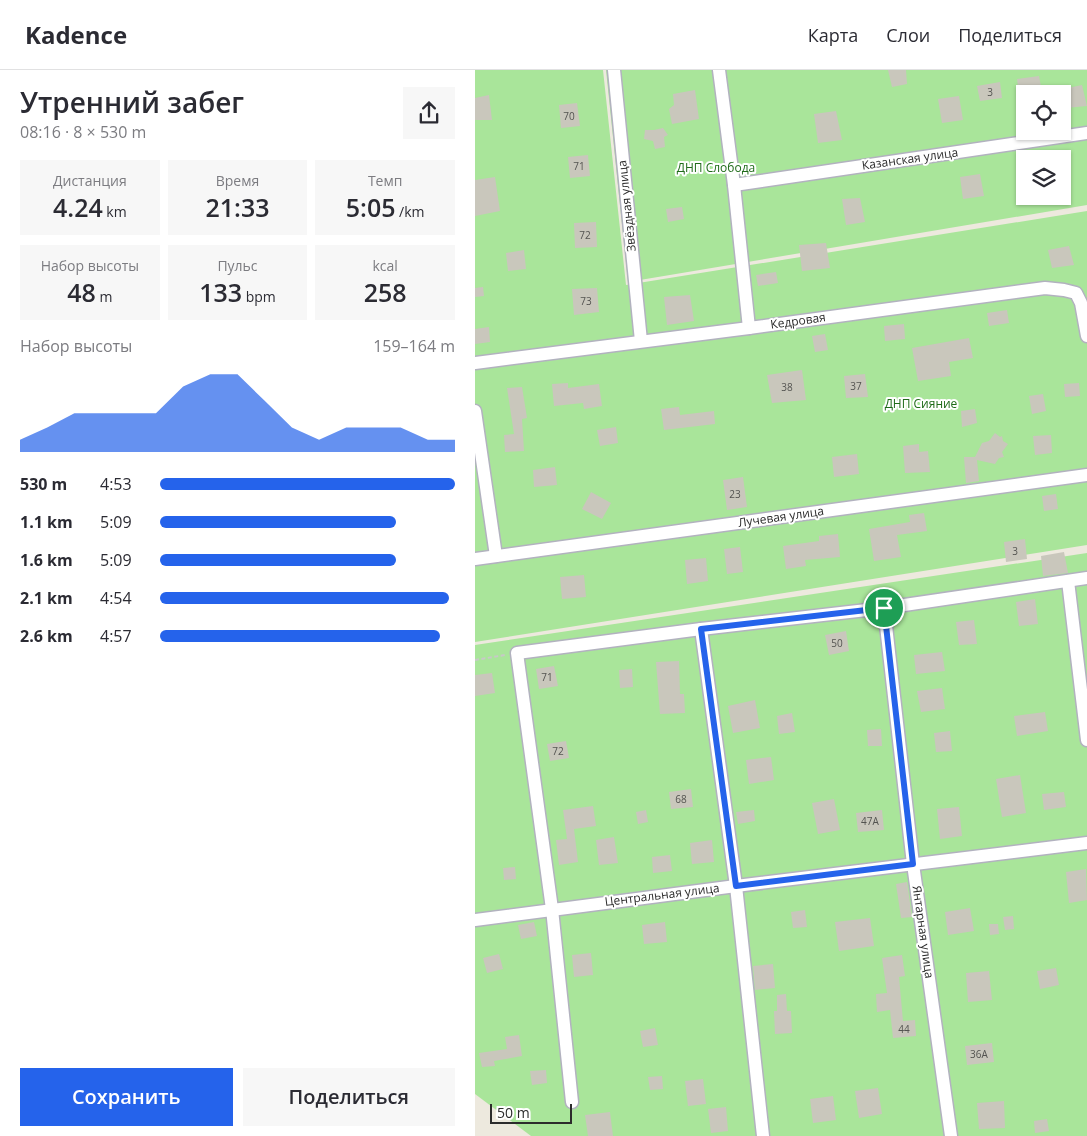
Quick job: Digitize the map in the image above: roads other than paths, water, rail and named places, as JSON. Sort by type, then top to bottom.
[{"type":"street","name":"Звёздная улица","points":[[613,70],[641,342]]},
{"type":"street","points":[[719,70],[749,328]]},
{"type":"street","name":"Казанская улица","points":[[733,185],[1087,133]]},
{"type":"street","name":"Кедровая","points":[[475,363],[1045,288],[1076,293],[1081,303],[1087,336]]},
{"type":"street","points":[[475,412],[496,556]]},
{"type":"street","name":"Лучевая улица","points":[[475,559],[1087,475]]},
{"type":"street","points":[[572,1102],[552,909],[517,653],[884,608],[1087,578]]},
{"type":"street","points":[[1068,581],[1087,740]]},
{"type":"street","name":"Янтарная улица","points":[[884,608],[913,864],[951,1136]]},
{"type":"street","points":[[701,629],[736,886],[763,1136]]},
{"type":"street","name":"Центральная улица","points":[[475,920],[1087,843]]},
{"type":"park label","name":"ДНП Слобода","points":[[716,168]]},
{"type":"park label","name":"ДНП Сияние","points":[[921,404]]}]
